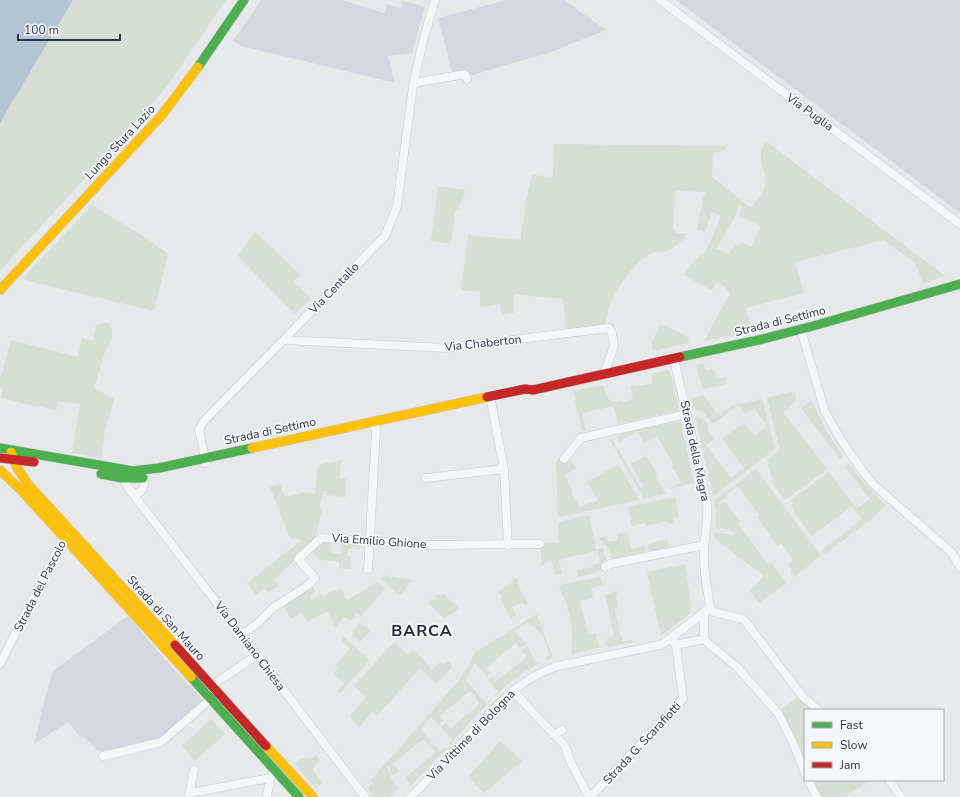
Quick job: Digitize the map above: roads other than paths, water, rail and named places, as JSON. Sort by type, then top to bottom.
[{"type":"main road","name":"Lungo Stura Lazio","points":[[0,290],[162,115],[198,68],[244,0]]},
{"type":"main road","name":"Strada di Settimo","points":[[0,458],[122,474],[133,471],[141,474],[159,468],[205,460],[375,424],[491,399],[525,389],[533,390],[756,341],[801,330],[960,284]]},
{"type":"main road","name":"Strada di Settimo","points":[[0,448],[122,474]]},
{"type":"main road","name":"Strada di San Mauro","points":[[10,450],[16,466],[24,479],[67,534],[209,692],[313,797]]},
{"type":"main road","points":[[24,479],[24,469],[32,461]]},
{"type":"main road","name":"Strada di San Mauro","points":[[0,470],[67,534]]},
{"type":"main road","name":"Strada di San Mauro","points":[[209,692],[273,774],[299,797]]},
{"type":"street","name":"Via Centallo","points":[[205,460],[199,429],[204,421],[385,236],[397,206],[414,83],[434,0]]},
{"type":"street","name":"Via Puglia","points":[[660,0],[960,224]]},
{"type":"street","points":[[414,83],[465,74],[467,79]]},
{"type":"street","name":"Via Chaberton","points":[[284,340],[447,348],[609,328],[612,333],[614,346],[604,374]]},
{"type":"street","points":[[801,330],[824,408],[841,440],[874,485],[952,553],[960,567]]},
{"type":"street","name":"Strada della Magra","points":[[674,359],[708,510],[704,545],[707,610],[704,639]]},
{"type":"street","points":[[491,399],[504,469],[508,544]]},
{"type":"street","points":[[564,459],[581,438],[687,414]]},
{"type":"street","points":[[368,569],[376,432],[375,424]]},
{"type":"street","points":[[426,478],[504,469]]},
{"type":"street","name":"Via Damiano Chiesa","points":[[122,474],[134,495],[365,797]]},
{"type":"street","points":[[134,495],[141,491],[144,484],[141,474]]},
{"type":"street","name":"Strada del Pascolo","points":[[0,664],[67,534]]},
{"type":"street","name":"Via Emilio Ghione","points":[[241,635],[258,623],[273,608],[307,586],[315,578],[298,559],[321,538],[430,545],[540,544]]},
{"type":"street","points":[[605,566],[704,545]]},
{"type":"street","points":[[707,610],[745,620],[803,697],[819,709]]},
{"type":"street","name":"Via Vittime di Bologna","points":[[410,797],[484,719],[512,691],[522,684],[547,669],[563,664],[660,645],[707,610]]},
{"type":"street","name":"Strada G. Scarafiotti","points":[[512,691],[565,746],[571,763],[590,797],[683,699],[676,645],[672,637]]},
{"type":"street","points":[[676,645],[704,639],[736,666],[778,713],[804,771]]},
{"type":"street","points":[[104,756],[161,742],[209,692],[257,655]]},
{"type":"street","points":[[554,735],[562,730]]},
{"type":"street","points":[[194,770],[189,795],[273,774],[267,797]]},
{"type":"street","points":[[809,781],[817,797]]},
{"type":"street","points":[[890,781],[901,797]]},
{"type":"water","points":[[0,0],[73,0],[0,123]]},
{"type":"district","name":"BARCA","points":[[422,630]]}]
